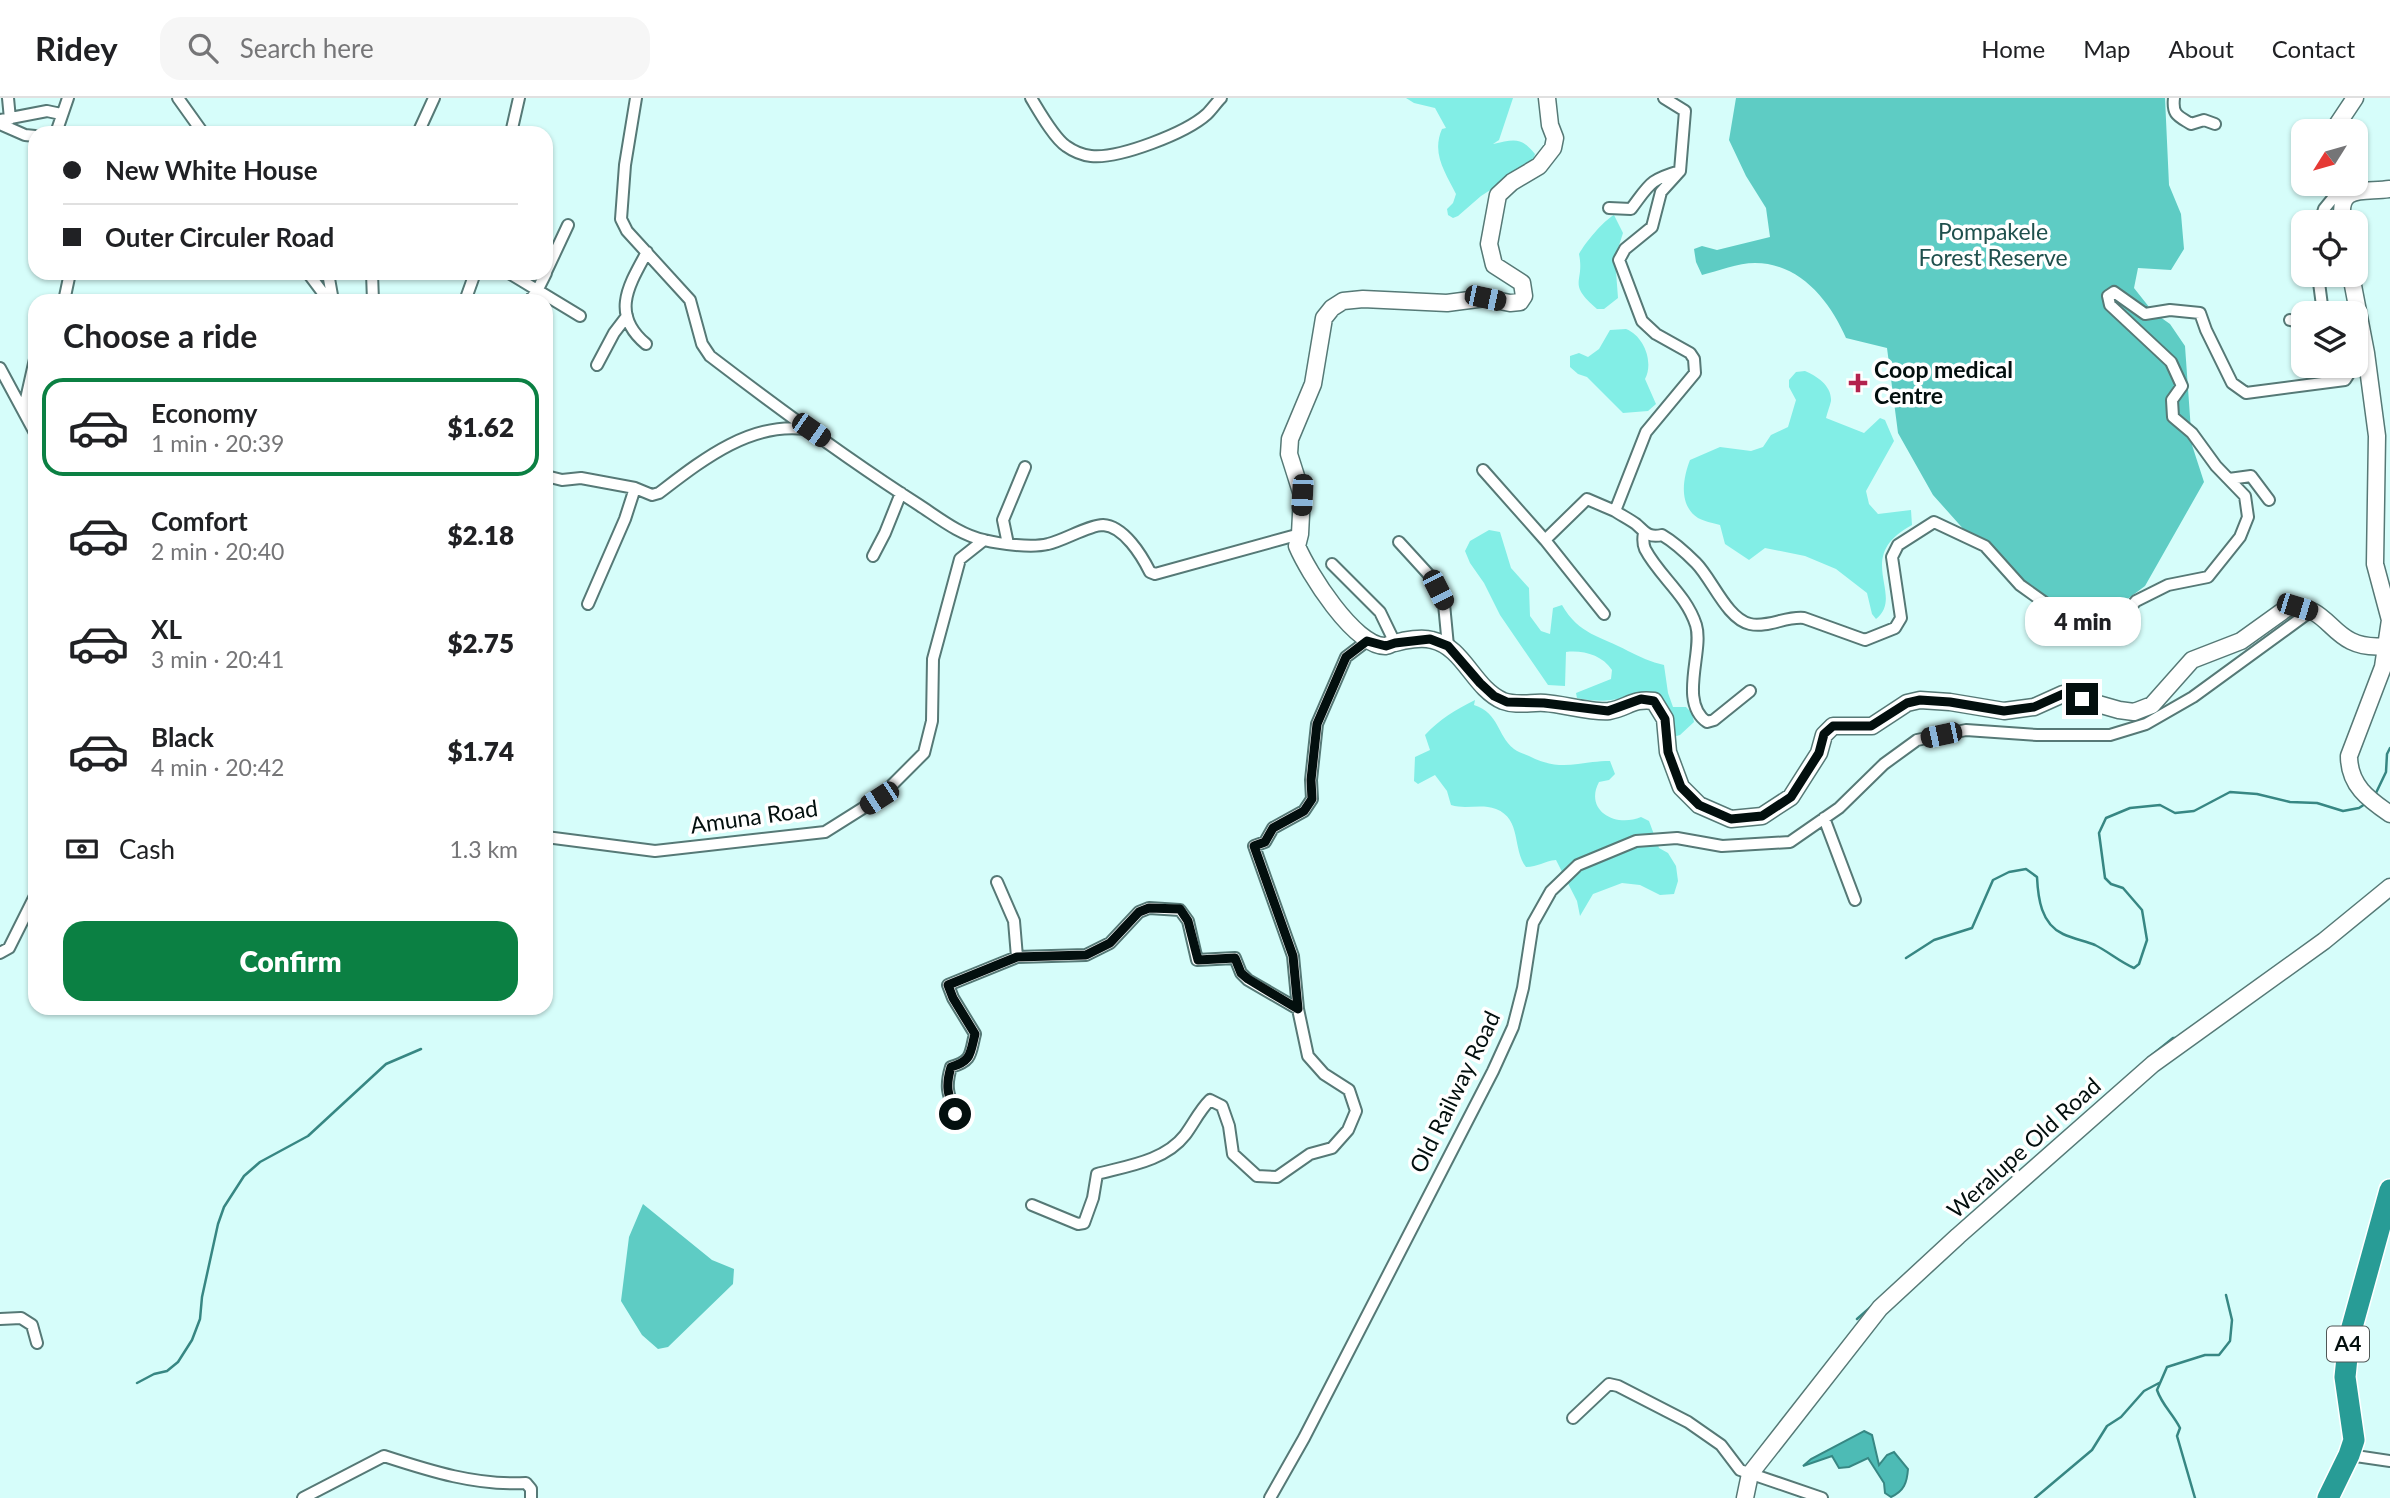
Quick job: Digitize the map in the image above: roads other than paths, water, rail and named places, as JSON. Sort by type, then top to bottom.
[{"type":"highway","name":"A4","points":[[2328,1498],[2354,1440],[2345,1377],[2349,1338],[2390,1189]]},
{"type":"street","points":[[3,121],[8,98]]},
{"type":"street","points":[[178,98],[198,126]]},
{"type":"street","points":[[421,126],[435,98]]},
{"type":"street","points":[[513,126],[519,98]]},
{"type":"street","points":[[636,98],[625,165],[621,219],[627,230],[690,300],[702,344],[710,356],[786,415],[901,493],[966,535],[1008,544],[1046,545],[1102,525],[1114,528],[1142,554],[1150,572],[1155,574],[1300,534]]},
{"type":"street","points":[[1031,98],[1063,144],[1077,153],[1093,157],[1127,151],[1189,127],[1206,115],[1221,98]]},
{"type":"street","points":[[1547,98],[1549,125],[1555,138],[1553,148],[1539,166],[1512,182],[1498,195],[1489,244],[1494,265],[1522,283],[1524,296],[1520,302],[1510,303],[1485,298],[1447,303],[1363,299],[1343,301],[1332,308],[1324,318],[1313,384],[1290,439],[1289,454],[1302,495],[1297,545],[1304,562],[1348,625],[1367,641],[1386,646],[1430,639],[1448,646],[1480,683],[1494,696],[1507,702],[1544,703],[1608,711],[1641,699],[1654,701],[1665,719],[1668,752],[1681,787],[1699,805],[1731,819],[1762,816],[1791,797],[1819,753],[1824,734],[1833,726],[1871,726],[1907,703],[1920,700],[1950,702],[2004,711],[2034,707],[2063,694],[2134,712],[2152,705],[2192,660],[2241,641],[2287,608],[2297,607],[2311,611],[2324,618],[2350,641],[2373,647],[2385,646]]},
{"type":"street","points":[[1615,511],[1646,432],[1695,373],[1694,359],[1690,353],[1656,334],[1642,321],[1619,260],[1625,250],[1652,227],[1661,192],[1680,171],[1685,111],[1664,98]]},
{"type":"street","points":[[2174,98],[2173,108],[2179,117],[2192,124],[2204,120],[2215,124]]},
{"type":"street","points":[[2341,119],[2355,98]]},
{"type":"street","points":[[58,126],[66,99]]},
{"type":"street","points":[[3,121],[47,111],[61,114]]},
{"type":"street","points":[[3,121],[28,135]]},
{"type":"street","points":[[1609,208],[1631,209],[1660,176],[1680,171]]},
{"type":"street","points":[[2368,190],[2390,189]]},
{"type":"street","points":[[2324,210],[2333,198],[2338,196]]},
{"type":"street","points":[[553,257],[568,225]]},
{"type":"street","points":[[646,344],[635,335],[626,316],[624,301],[629,284],[647,252]]},
{"type":"street","points":[[314,280],[325,294]]},
{"type":"street","points":[[521,280],[544,294]]},
{"type":"street","points":[[534,294],[542,280]]},
{"type":"street","points":[[1545,540],[1587,499],[1615,511],[1644,533],[1653,537],[1662,534],[1671,541],[1697,564],[1733,614],[1745,623],[1759,626],[1796,617],[1804,618],[1865,640],[1895,628],[1901,618],[1892,557],[1898,545],[1934,522],[1985,547],[2020,585],[2062,615],[2094,624],[2122,617],[2136,601],[2168,585],[2208,577],[2240,537],[2248,517],[2245,496],[2192,433],[2173,416],[2172,400],[2182,386],[2171,362],[2110,305],[2108,296],[2114,292],[2146,314],[2170,310],[2200,313],[2232,383],[2246,393],[2346,378]]},
{"type":"street","points":[[553,300],[580,316]]},
{"type":"street","points":[[597,365],[626,316]]},
{"type":"street","points":[[2368,362],[2376,436],[2375,564],[2390,620],[2383,667],[2349,756],[2349,767],[2354,782],[2372,801],[2390,814]]},
{"type":"street","points":[[0,368],[28,420]]},
{"type":"street","points":[[553,478],[562,480],[581,478],[635,488],[652,495],[659,493],[703,460],[731,444],[759,433],[791,428],[811,430]]},
{"type":"street","points":[[1008,544],[1003,520],[1025,467]]},
{"type":"street","points":[[1483,470],[1545,540],[1604,614]]},
{"type":"street","points":[[2229,479],[2251,476],[2269,500]]},
{"type":"street","points":[[588,604],[625,519],[635,488]]},
{"type":"street","points":[[873,556],[901,493]]},
{"type":"street","points":[[1644,533],[1644,548],[1687,603],[1697,628],[1693,690],[1700,718],[1707,722],[1714,720],[1750,691]]},
{"type":"street","name":"Amuna Road","points":[[553,837],[655,851],[812,834],[825,832],[879,798],[924,753],[932,721],[933,659],[960,559],[984,540]]},
{"type":"street","points":[[1398,542],[1431,577],[1444,604],[1448,646]]},
{"type":"street","points":[[1332,564],[1380,612],[1395,643]]},
{"type":"street","name":"Old Railway Road","points":[[1270,1498],[1304,1438],[1513,1027],[1523,988],[1533,923],[1551,891],[1578,865],[1636,841],[1677,838],[1722,846],[1790,842],[1839,808],[1884,764],[1917,740],[1966,730],[2037,735],[2110,735],[2146,724],[2193,697],[2311,611]]},
{"type":"street","points":[[1032,1205],[1078,1224],[1084,1223],[1093,1198],[1097,1174],[1143,1162],[1167,1151],[1185,1136],[1199,1110],[1210,1100],[1222,1107],[1229,1126],[1233,1154],[1257,1176],[1277,1177],[1310,1154],[1332,1148],[1348,1130],[1356,1111],[1349,1090],[1324,1074],[1308,1056],[1298,1009],[1293,956],[1254,846],[1265,842],[1273,828],[1304,811],[1312,799],[1311,780],[1317,724],[1346,657],[1367,641]]},
{"type":"street","points":[[1824,818],[1855,900]]},
{"type":"street","points":[[997,883],[1014,921],[1017,957]]},
{"type":"street","name":"Weralupe Old Road","points":[[1745,1498],[1750,1474],[1880,1308],[2153,1064],[2324,941],[2390,887]]},
{"type":"street","points":[[955,1114],[947,1091],[947,1079],[951,1067],[968,1059],[975,1034],[948,985],[1017,957],[1086,955],[1110,943],[1139,912],[1149,908],[1180,909],[1188,921],[1198,960],[1235,958],[1241,973],[1248,979],[1298,1009]]},
{"type":"street","points":[[0,953],[9,948],[28,910]]},
{"type":"street","points":[[0,1319],[21,1318],[32,1325],[37,1343]]},
{"type":"street","points":[[1573,1418],[1603,1388],[1609,1384],[1618,1386],[1688,1422],[1721,1445],[1740,1470],[1822,1498]]},
{"type":"street","points":[[2349,1455],[2390,1461]]},
{"type":"street","points":[[303,1498],[384,1456],[447,1477],[511,1484],[526,1483],[531,1493]]},
{"type":"waterway","points":[[2375,795],[2386,772],[2390,748]]},
{"type":"waterway","points":[[1906,958],[1934,940],[1972,928],[1993,880],[2009,872],[2026,869],[2037,877],[2042,910],[2056,930],[2095,945],[2134,968],[2139,964],[2147,940],[2142,910],[2123,888],[2111,884],[2105,878],[2099,833],[2106,818],[2130,808],[2160,805],[2175,813],[2194,811],[2230,792],[2257,794],[2290,802],[2317,803],[2343,811],[2365,804]]},
{"type":"waterway","points":[[2152,1055],[2173,1038],[2178,1038]]},
{"type":"waterway","points":[[137,1383],[167,1371],[178,1362],[192,1340],[200,1319],[202,1297],[218,1224],[224,1207],[244,1176],[260,1162],[308,1136],[386,1064],[421,1049]]},
{"type":"waterway","points":[[2195,1498],[2177,1436],[2180,1428],[2157,1390],[2167,1367],[2205,1355],[2219,1355],[2230,1341],[2232,1320],[2226,1295]]},
{"type":"waterway","points":[[1857,1319],[1873,1305]]},
{"type":"waterway","points":[[2035,1498],[2092,1450],[2107,1426],[2121,1417],[2144,1391],[2159,1383]]},
{"type":"place","name":"Coop medical Centre","points":[[1858,383]]},
{"type":"park label","name":"Pompakele Forest Reserve","points":[[1993,245]]}]
